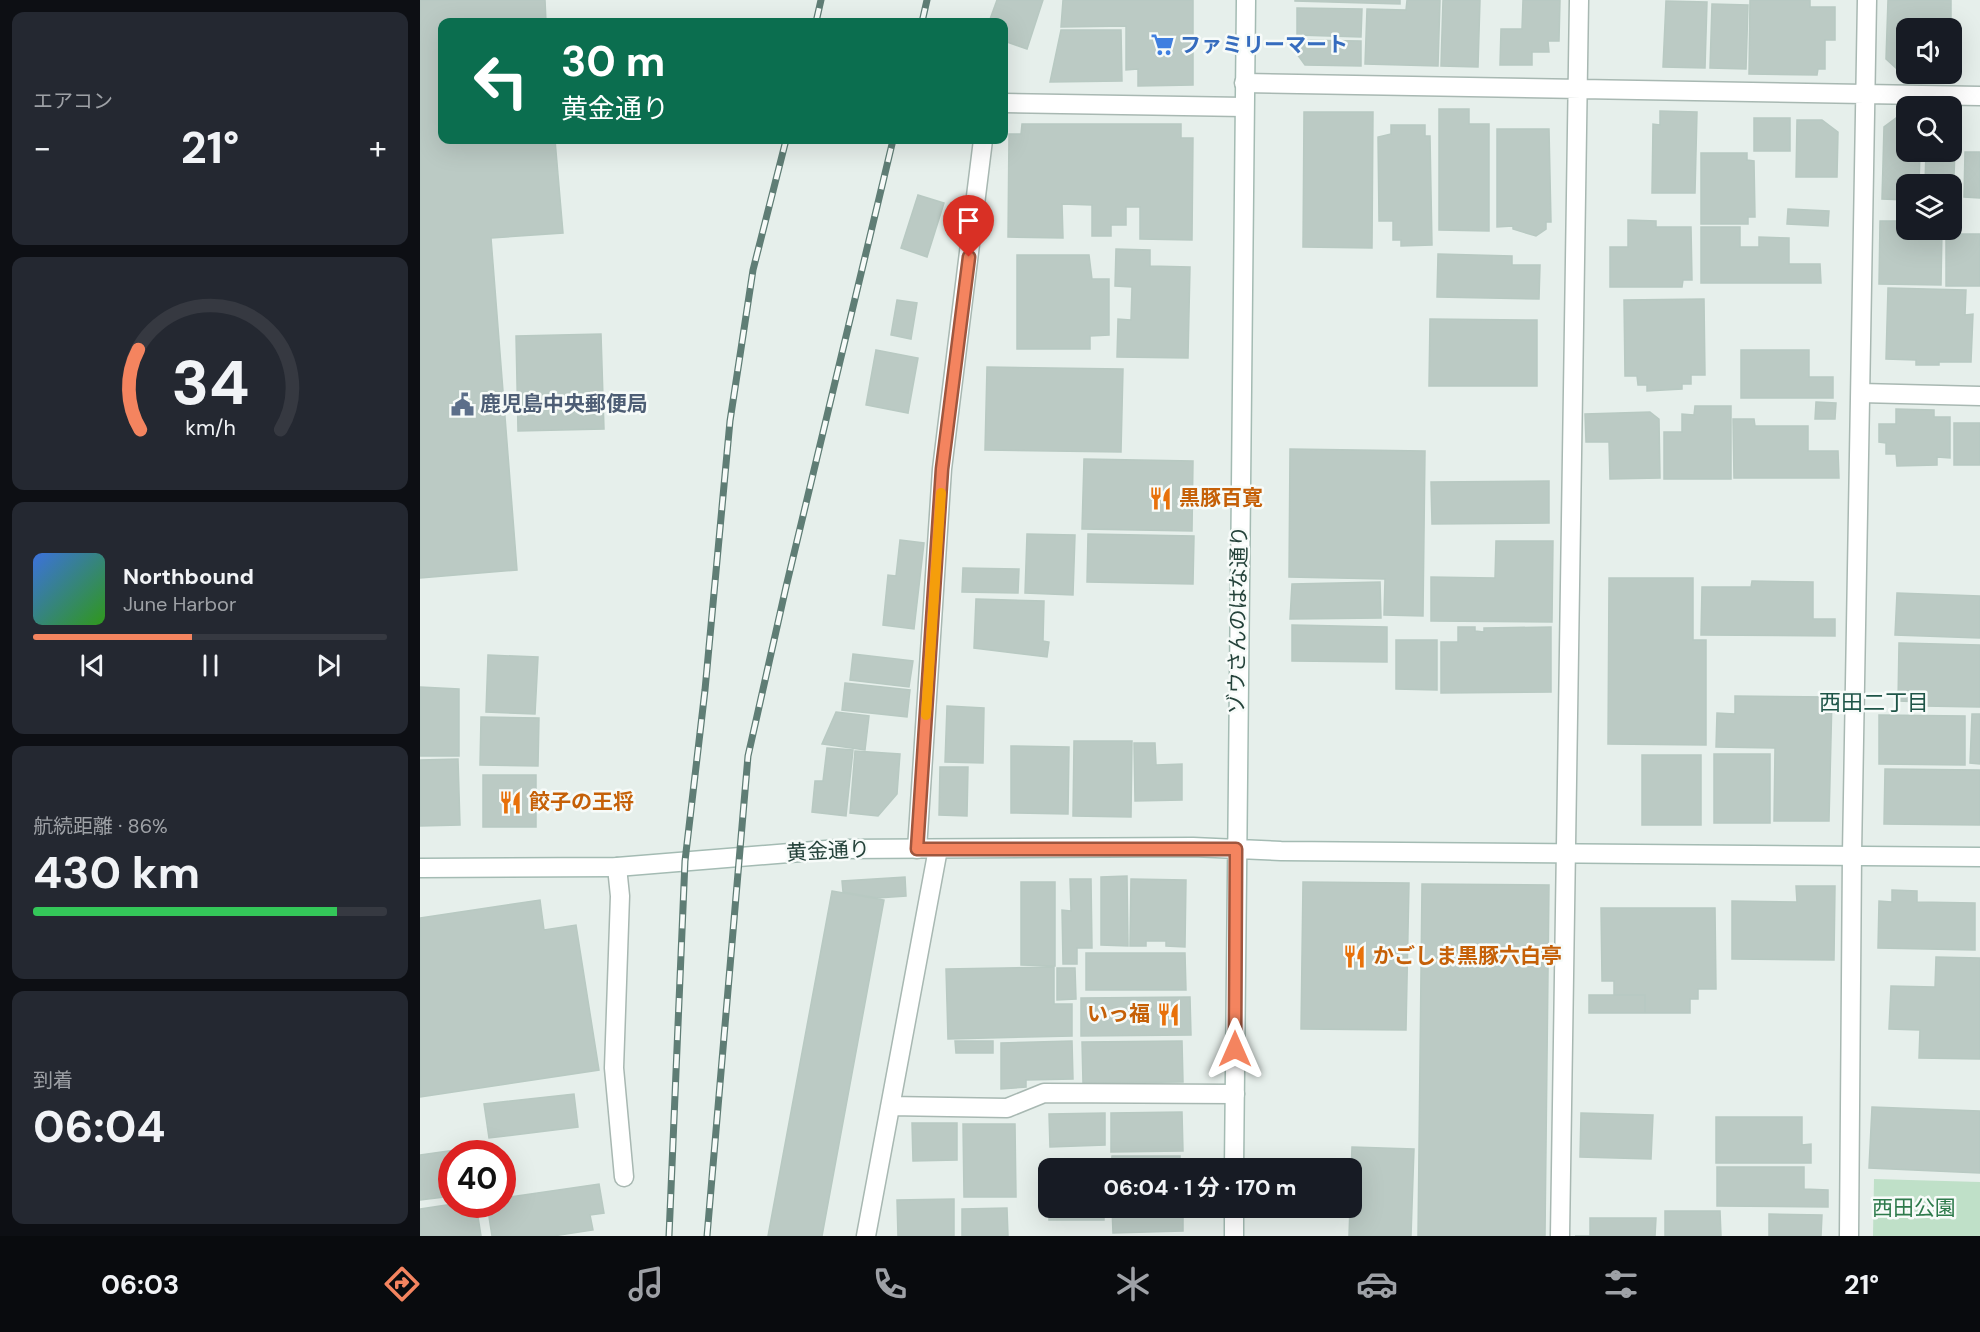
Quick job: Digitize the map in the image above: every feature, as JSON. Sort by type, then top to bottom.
[{"type":"street","name":"ゾウさんのはな通り","points":[[1234,1158],[1246,0]]},
{"type":"street","points":[[1560,1236],[1579,0]]},
{"type":"street","points":[[1849,1236],[1863,95],[1867,0]]},
{"type":"street","points":[[1244,83],[1980,96]]},
{"type":"street","points":[[1008,103],[1244,107]]},
{"type":"street","points":[[917,849],[942,469],[983,144]]},
{"type":"street","points":[[1861,393],[1980,396]]},
{"type":"street","name":"黄金通り","points":[[420,868],[617,867],[838,849],[1236,849],[1980,857]]},
{"type":"street","points":[[866,1236],[938,849]]},
{"type":"street","points":[[617,867],[620,896],[614,1068],[624,1177]]},
{"type":"street","points":[[890,1106],[1007,1108],[1044,1093],[1235,1094]]},
{"type":"street","points":[[1234,1218],[1234,1236]]},
{"type":"green space","name":"西田公園","points":[[1874,1179],[1980,1182],[1980,1236],[1873,1236]]},
{"type":"building","name":"鹿児島中央郵便局","points":[[420,0],[545,0],[546,18],[438,18],[438,144],[555,144],[563,233],[491,238],[517,570],[420,578]]},
{"type":"building","points":[[997,0],[1043,0],[1027,49],[1008,42],[1008,18],[990,18]]},
{"type":"building","points":[[1063,0],[1193,0],[1193,85],[1138,86],[1138,69],[1126,70],[1126,26],[1061,27]]},
{"type":"building","points":[[1400,0],[1400,4],[1295,1]]},
{"type":"building","points":[[1407,0],[1440,0],[1438,66],[1365,64],[1367,9],[1406,10]]},
{"type":"building","points":[[1443,0],[1480,0],[1478,67],[1441,66]]},
{"type":"building","points":[[1523,0],[1560,0],[1559,41],[1548,41],[1549,52],[1532,52],[1532,65],[1500,65],[1501,29],[1522,29]]},
{"type":"building","points":[[1750,0],[1810,0],[1810,7],[1835,7],[1835,40],[1825,40],[1825,69],[1818,69],[1817,75],[1749,74]]},
{"type":"building","points":[[1888,0],[1951,0],[1951,18],[1896,18],[1896,68],[1886,59]]},
{"type":"building","points":[[1666,1],[1707,2],[1705,68],[1663,67]]},
{"type":"building","points":[[1712,4],[1748,5],[1746,69],[1710,68]]},
{"type":"building","points":[[1297,8],[1362,9],[1361,37],[1297,35]]},
{"type":"building","points":[[1061,30],[1121,30],[1122,81],[1050,82]]},
{"type":"building","points":[[1297,40],[1361,41],[1361,66],[1305,65],[1297,54]]},
{"type":"building","points":[[1439,109],[1469,109],[1469,124],[1489,124],[1489,231],[1439,230]]},
{"type":"building","points":[[1660,111],[1697,112],[1695,193],[1652,193],[1653,124],[1660,125]]},
{"type":"building","points":[[1304,112],[1373,112],[1372,248],[1303,247]]},
{"type":"building","points":[[1754,118],[1790,118],[1790,151],[1754,151]]},
{"type":"building","points":[[1896,118],[1896,162],[1920,162],[1919,174],[1896,174],[1896,200],[1882,199],[1884,127]]},
{"type":"building","points":[[1797,120],[1822,120],[1838,132],[1837,177],[1796,177]]},
{"type":"building","points":[[1022,124],[1181,124],[1181,138],[1193,138],[1192,240],[1140,239],[1140,207],[1126,207],[1126,225],[1111,225],[1111,236],[1092,236],[1092,205],[1062,204],[1063,238],[1008,237],[1009,134],[1021,134]]},
{"type":"building","points":[[1391,125],[1425,125],[1425,136],[1430,136],[1432,245],[1401,246],[1401,240],[1393,240],[1393,221],[1379,221],[1378,137],[1391,134]]},
{"type":"building","points":[[1497,129],[1549,129],[1551,222],[1546,222],[1546,229],[1536,236],[1513,229],[1513,226],[1497,227]]},
{"type":"building","points":[[1965,152],[1980,152],[1980,198],[1964,197]]},
{"type":"building","points":[[1701,153],[1747,153],[1747,160],[1754,161],[1755,217],[1748,217],[1748,224],[1701,224]]},
{"type":"building","points":[[1926,162],[1955,162],[1954,174],[1925,174]]},
{"type":"building","points":[[918,195],[944,203],[927,257],[901,248]]},
{"type":"building","points":[[1788,209],[1829,211],[1828,226],[1787,224]]},
{"type":"building","points":[[1628,220],[1656,221],[1656,227],[1691,227],[1692,280],[1683,280],[1682,287],[1610,287],[1610,247],[1628,247]]},
{"type":"building","points":[[1880,221],[1896,221],[1896,240],[1942,240],[1941,285],[1879,284]]},
{"type":"building","points":[[1701,227],[1740,227],[1740,247],[1759,247],[1759,237],[1789,238],[1789,264],[1820,264],[1821,283],[1701,283]]},
{"type":"building","points":[[1962,234],[1980,234],[1980,286],[1946,286],[1946,240],[1962,240]]},
{"type":"building","points":[[1116,249],[1150,250],[1150,266],[1190,267],[1188,358],[1117,357],[1118,319],[1131,320],[1132,287],[1115,286]]},
{"type":"building","points":[[1438,254],[1512,256],[1512,265],[1540,265],[1539,299],[1437,297]]},
{"type":"building","points":[[1017,255],[1089,255],[1092,279],[1109,279],[1109,335],[1090,336],[1090,349],[1017,349]]},
{"type":"building","points":[[1888,288],[1966,290],[1965,315],[1973,314],[1971,362],[1916,365],[1916,360],[1886,359]]},
{"type":"building","points":[[1704,299],[1705,375],[1691,375],[1691,384],[1682,384],[1682,389],[1647,391],[1647,385],[1638,385],[1637,376],[1625,376],[1624,300]]},
{"type":"building","points":[[897,300],[917,303],[911,339],[891,335]]},
{"type":"building","points":[[1430,319],[1537,320],[1537,386],[1429,386]]},
{"type":"building","points":[[601,334],[604,429],[518,431],[516,336]]},
{"type":"building","points":[[876,350],[918,358],[908,413],[866,405]]},
{"type":"building","points":[[1741,350],[1809,350],[1809,377],[1833,377],[1833,398],[1741,398]]},
{"type":"building","points":[[987,367],[1123,369],[1121,452],[985,450]]},
{"type":"building","points":[[1816,402],[1836,403],[1835,419],[1815,419]]},
{"type":"building","points":[[1695,406],[1731,406],[1731,479],[1664,479],[1664,432],[1682,432],[1682,414],[1694,415]]},
{"type":"building","points":[[1896,409],[1934,410],[1934,417],[1950,417],[1950,458],[1937,457],[1937,465],[1897,466],[1896,454],[1886,454],[1886,443],[1879,442],[1879,424],[1896,424]]},
{"type":"building","points":[[1650,412],[1659,419],[1660,478],[1610,479],[1609,442],[1586,442],[1585,414]]},
{"type":"building","points":[[1733,419],[1754,419],[1755,426],[1808,426],[1808,451],[1838,451],[1839,478],[1734,478]]},
{"type":"building","points":[[1954,423],[1980,423],[1980,465],[1954,465]]},
{"type":"building","points":[[1290,449],[1425,451],[1423,616],[1384,615],[1385,579],[1289,577]]},
{"type":"building","points":[[1084,459],[1193,461],[1192,531],[1082,529]]},
{"type":"building","points":[[1549,481],[1549,523],[1432,524],[1431,482]]},
{"type":"building","points":[[1027,534],[1075,535],[1073,595],[1025,593]]},
{"type":"building","points":[[1088,534],[1194,536],[1193,584],[1087,582]]},
{"type":"building","points":[[900,540],[924,543],[914,629],[883,625],[888,575],[896,576]]},
{"type":"building","points":[[1496,541],[1553,541],[1552,622],[1431,621],[1431,577],[1495,578]]},
{"type":"building","points":[[963,568],[1019,569],[1018,593],[962,592]]},
{"type":"building","points":[[1609,578],[1693,578],[1693,640],[1706,640],[1706,745],[1608,744]]},
{"type":"building","points":[[1752,581],[1813,582],[1813,619],[1835,619],[1835,636],[1701,635],[1702,587],[1751,587]]},
{"type":"building","points":[[1380,582],[1381,618],[1290,619],[1292,584]]},
{"type":"building","points":[[1897,593],[1980,596],[1980,638],[1895,635]]},
{"type":"building","points":[[976,599],[1044,601],[1043,641],[1049,642],[1047,657],[974,648]]},
{"type":"building","points":[[1292,625],[1387,627],[1387,662],[1292,661]]},
{"type":"building","points":[[1458,627],[1475,627],[1475,631],[1484,632],[1484,628],[1551,627],[1551,692],[1441,693],[1441,642],[1458,642]]},
{"type":"building","points":[[1396,640],[1437,640],[1437,690],[1396,689]]},
{"type":"building","points":[[1899,643],[1980,645],[1980,707],[1924,706],[1924,702],[1898,701]]},
{"type":"building","points":[[853,654],[913,661],[909,687],[850,680]]},
{"type":"building","points":[[488,655],[538,657],[535,714],[486,712]]},
{"type":"building","points":[[845,683],[910,690],[907,717],[842,710]]},
{"type":"building","points":[[420,687],[459,689],[459,756],[420,756]]},
{"type":"building","points":[[1735,696],[1832,697],[1829,821],[1774,821],[1775,748],[1716,747],[1717,713],[1735,714]]},
{"type":"building","points":[[947,706],[984,708],[983,763],[945,762]]},
{"type":"building","points":[[836,712],[869,716],[865,750],[822,744]]},
{"type":"building","points":[[1972,714],[1980,714],[1980,764],[1970,763]]},
{"type":"building","points":[[1879,715],[1965,716],[1965,765],[1879,764]]},
{"type":"building","points":[[481,717],[539,718],[538,766],[480,765]]},
{"type":"building","points":[[1074,741],[1132,741],[1131,817],[1073,816]]},
{"type":"building","points":[[1134,743],[1155,743],[1156,765],[1182,764],[1182,800],[1135,801]]},
{"type":"building","points":[[1011,746],[1069,747],[1068,814],[1011,813]]},
{"type":"building","points":[[827,748],[853,750],[846,816],[812,812],[815,781],[823,781]]},
{"type":"building","points":[[855,751],[900,754],[897,794],[878,816],[850,813]]},
{"type":"building","points":[[1714,754],[1770,754],[1770,823],[1714,823]]},
{"type":"building","points":[[1642,755],[1701,755],[1701,825],[1642,825]]},
{"type":"building","points":[[458,759],[460,825],[420,826],[420,760]]},
{"type":"building","points":[[940,767],[968,767],[967,816],[939,815]]},
{"type":"building","points":[[1885,769],[1980,770],[1980,825],[1884,824]]},
{"type":"building","points":[[483,775],[536,775],[536,827],[483,827]]},
{"type":"building","points":[[1127,876],[1128,946],[1101,945],[1101,877]]},
{"type":"building","points":[[905,877],[906,896],[877,898],[843,892],[842,881]]},
{"type":"building","points":[[1070,879],[1091,879],[1092,948],[1077,948],[1077,964],[1063,964],[1062,910],[1071,911]]},
{"type":"building","points":[[1131,879],[1186,880],[1185,947],[1166,946],[1166,941],[1146,941],[1146,946],[1130,946]]},
{"type":"building","points":[[1021,882],[1055,882],[1055,966],[1021,965]]},
{"type":"building","name":"かごしま黒豚六白亭","points":[[1303,882],[1409,883],[1406,1030],[1301,1029]]},
{"type":"building","points":[[1422,884],[1549,885],[1545,1236],[1418,1236]]},
{"type":"building","points":[[1796,886],[1835,886],[1834,960],[1732,959],[1732,901],[1797,902]]},
{"type":"building","points":[[1892,890],[1917,891],[1917,902],[1975,903],[1975,950],[1878,948],[1879,901],[1892,902]]},
{"type":"building","points":[[832,891],[884,900],[822,1236],[768,1236]]},
{"type":"building","points":[[540,900],[544,930],[576,925],[599,1070],[420,1097],[420,918]]},
{"type":"building","points":[[1601,908],[1715,908],[1716,989],[1698,989],[1698,999],[1690,999],[1690,1013],[1645,1013],[1645,995],[1614,995],[1614,981],[1602,981]]},
{"type":"building","points":[[1086,953],[1185,953],[1186,990],[1086,990]]},
{"type":"building","points":[[1936,957],[1980,958],[1980,1059],[1919,1058],[1920,1030],[1889,1029],[1891,986],[1935,987]]},
{"type":"building","points":[[1054,967],[1054,1004],[1072,1004],[1072,1036],[948,1039],[946,969]]},
{"type":"building","points":[[1057,968],[1075,968],[1076,999],[1057,1000]]},
{"type":"building","points":[[1589,995],[1645,995],[1645,1013],[1589,1013]]},
{"type":"building","points":[[1190,997],[1191,1035],[1081,1036],[1081,998]]},
{"type":"building","points":[[955,1041],[993,1041],[993,1053],[956,1053]]},
{"type":"building","points":[[1072,1041],[1073,1079],[1026,1080],[1026,1087],[1001,1089],[1001,1043]]},
{"type":"building","points":[[1182,1041],[1183,1082],[1083,1083],[1082,1042]]},
{"type":"building","points":[[574,1094],[578,1127],[489,1138],[484,1104]]},
{"type":"building","points":[[1872,1107],[1980,1111],[1980,1173],[1869,1168]]},
{"type":"building","points":[[1182,1112],[1183,1151],[1111,1152],[1111,1113]]},
{"type":"building","points":[[1105,1113],[1105,1145],[1050,1147],[1049,1114]]},
{"type":"building","points":[[1581,1113],[1653,1115],[1651,1159],[1580,1157]]},
{"type":"building","points":[[1716,1117],[1802,1117],[1802,1145],[1811,1144],[1811,1163],[1716,1163]]},
{"type":"building","points":[[912,1123],[957,1123],[957,1160],[913,1161]]},
{"type":"building","points":[[963,1124],[1015,1124],[1016,1197],[964,1197]]},
{"type":"building","points":[[1352,1147],[1414,1149],[1411,1236],[1349,1236],[1350,1218],[1362,1218],[1362,1158],[1352,1158]]},
{"type":"building","points":[[438,1152],[438,1198],[420,1200],[420,1155]]},
{"type":"building","points":[[1112,1156],[1180,1156],[1180,1158],[1112,1158]]},
{"type":"building","points":[[1717,1167],[1804,1167],[1804,1189],[1828,1190],[1828,1207],[1717,1206]]},
{"type":"building","points":[[599,1184],[604,1213],[590,1215],[593,1230],[553,1236],[492,1236],[489,1218],[516,1218],[516,1196]]},
{"type":"building","points":[[954,1199],[954,1236],[898,1236],[897,1200]]},
{"type":"building","points":[[438,1206],[438,1218],[478,1218],[481,1236],[420,1236],[420,1209]]},
{"type":"building","points":[[1007,1208],[1008,1236],[962,1236],[962,1209]]},
{"type":"building","points":[[1665,1211],[1720,1211],[1721,1236],[1665,1236]]},
{"type":"building","points":[[1769,1214],[1822,1215],[1821,1236],[1769,1236]]},
{"type":"building","points":[[1049,1218],[1104,1218],[1104,1220],[1049,1220]]},
{"type":"building","points":[[1112,1218],[1183,1218],[1183,1231],[1113,1233]]},
{"type":"building","points":[[1590,1218],[1656,1218],[1655,1236],[1590,1236]]},
{"type":"railway","points":[[817,18],[821,0]]},
{"type":"railway","points":[[923,18],[927,0]]},
{"type":"railway","points":[[669,1236],[685,861],[705,690],[730,421],[753,270],[785,144]]},
{"type":"railway","points":[[707,1236],[748,756],[892,144]]},
{"type":"slow traffic","points":[[926,715],[941,493]]},
{"type":"place","name":"ファミリーマート","points":[[1162,45]]},
{"type":"place","name":"鹿児島中央郵便局","points":[[462,404]]},
{"type":"place","name":"黒豚百寛","points":[[1161,498]]},
{"type":"place","name":"餃子の王将","points":[[511,802]]},
{"type":"place","name":"かごしま黒豚六白亭","points":[[1355,956]]},
{"type":"place","name":"いっ福","points":[[1168,1014]]},
{"type":"district","name":"西田二丁目","points":[[1874,702]]},
{"type":"route","points":[[969,257],[942,469],[917,849],[1193,847],[1236,849],[1235,1049]]}]
